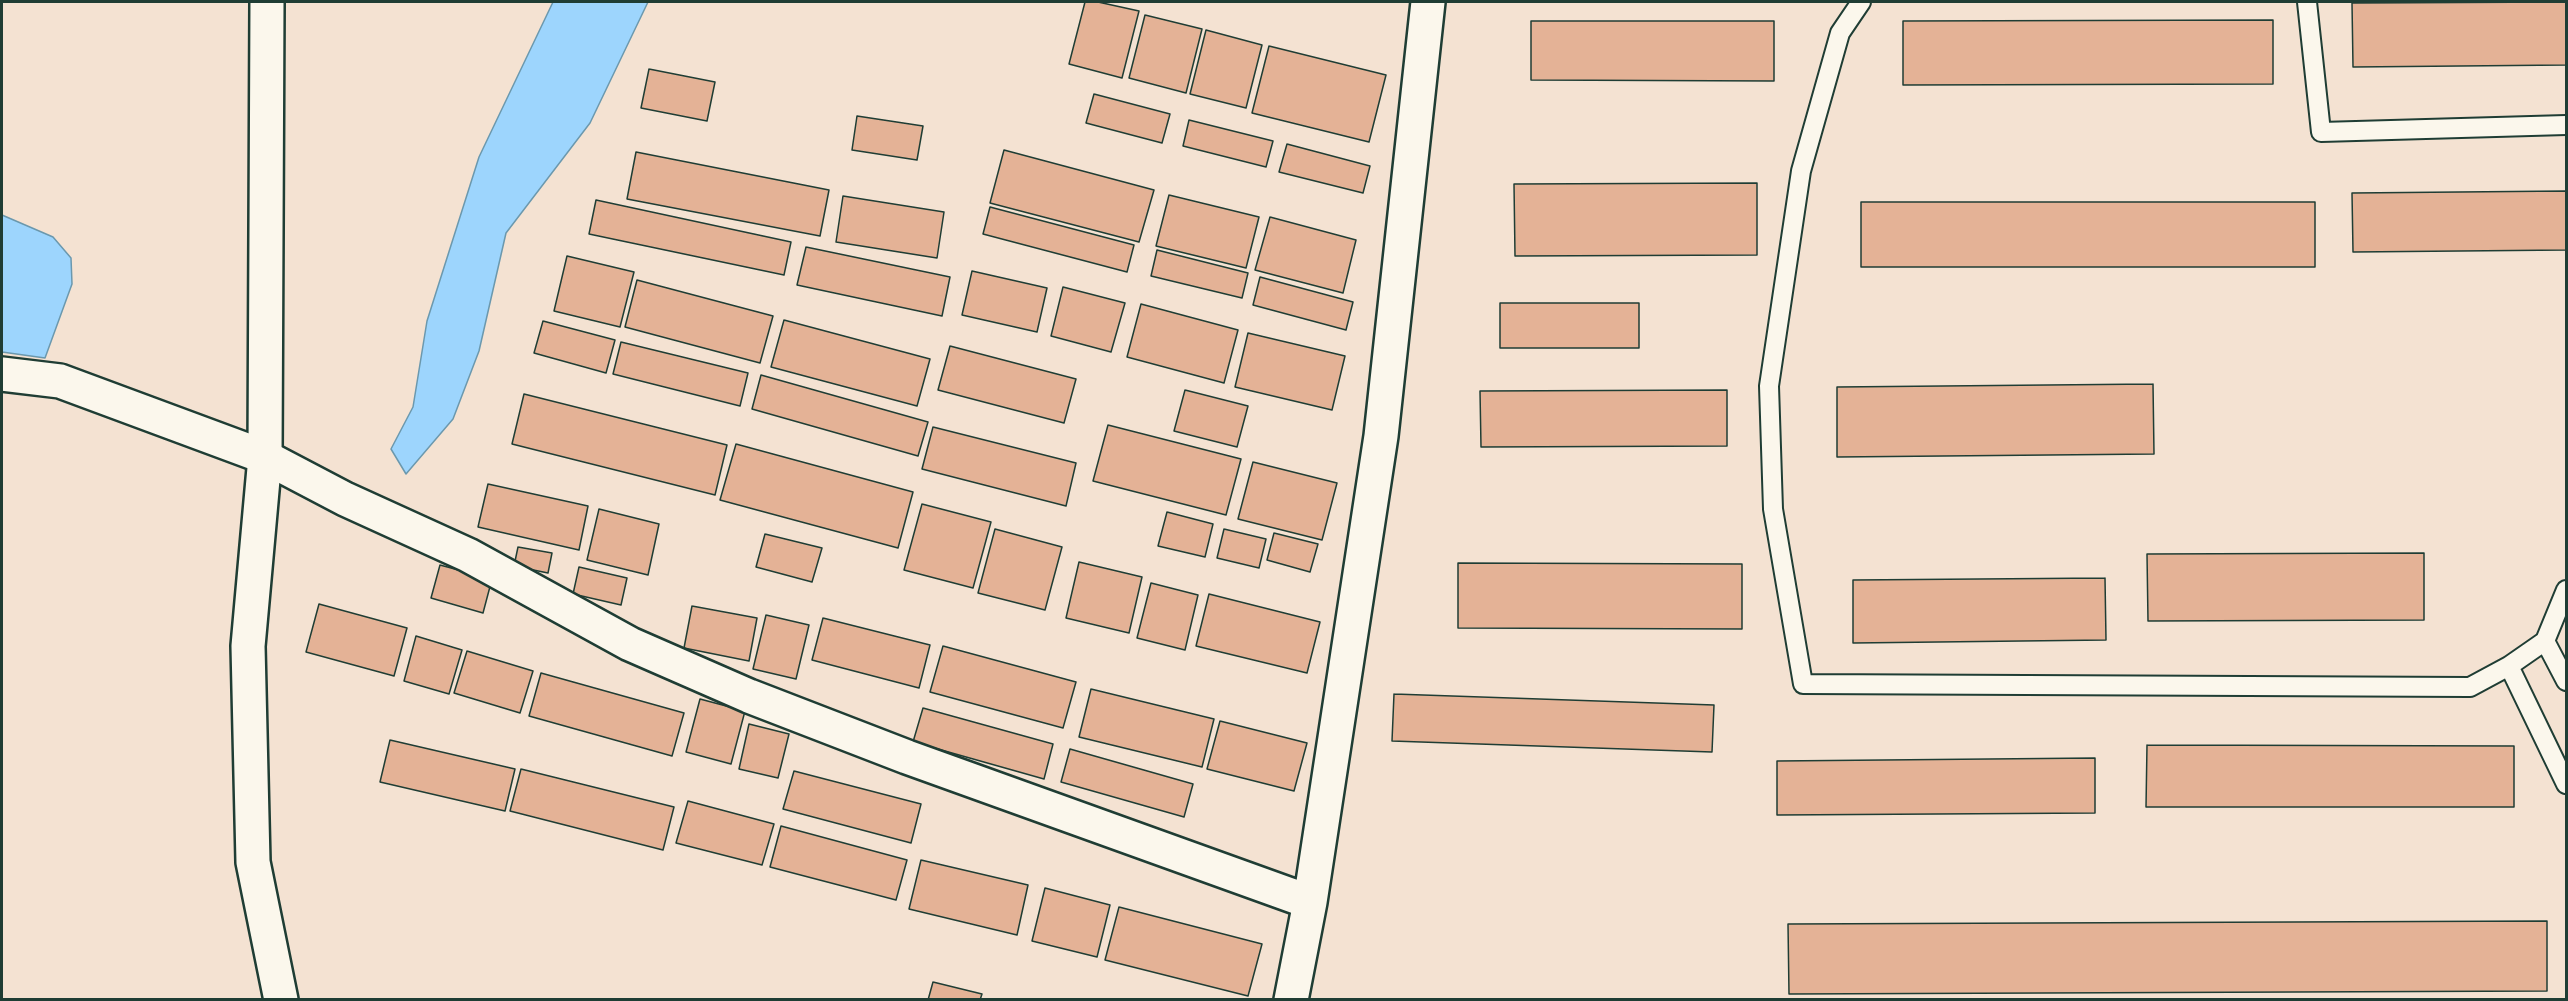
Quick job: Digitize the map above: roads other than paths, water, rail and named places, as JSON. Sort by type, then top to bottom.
[{"type":"street","points":[[267,2],[265,458],[248,646],[253,862],[281,999]]},
{"type":"street","points":[[1291,999],[1310,902],[1381,436],[1428,2]]},
{"type":"street","points":[[2,374],[60,381],[265,458],[345,499],[468,555],[630,644],[738,691],[907,758],[1310,902]]},
{"type":"lane","points":[[1861,2],[1840,33],[1801,171],[1769,386],[1773,509],[1803,684],[2470,687],[2509,666],[2545,641],[2566,590]]},
{"type":"lane","points":[[2307,2],[2321,132],[2566,126]]},
{"type":"lane","points":[[2545,641],[2566,681]]},
{"type":"lane","points":[[2509,666],[2566,784]]},
{"type":"water","points":[[553,2],[648,2],[590,123],[506,233],[479,351],[453,419],[406,474],[391,449],[413,407],[427,321],[479,157]]},
{"type":"water","points":[[2,215],[53,237],[71,258],[72,284],[45,358],[2,352]]}]
